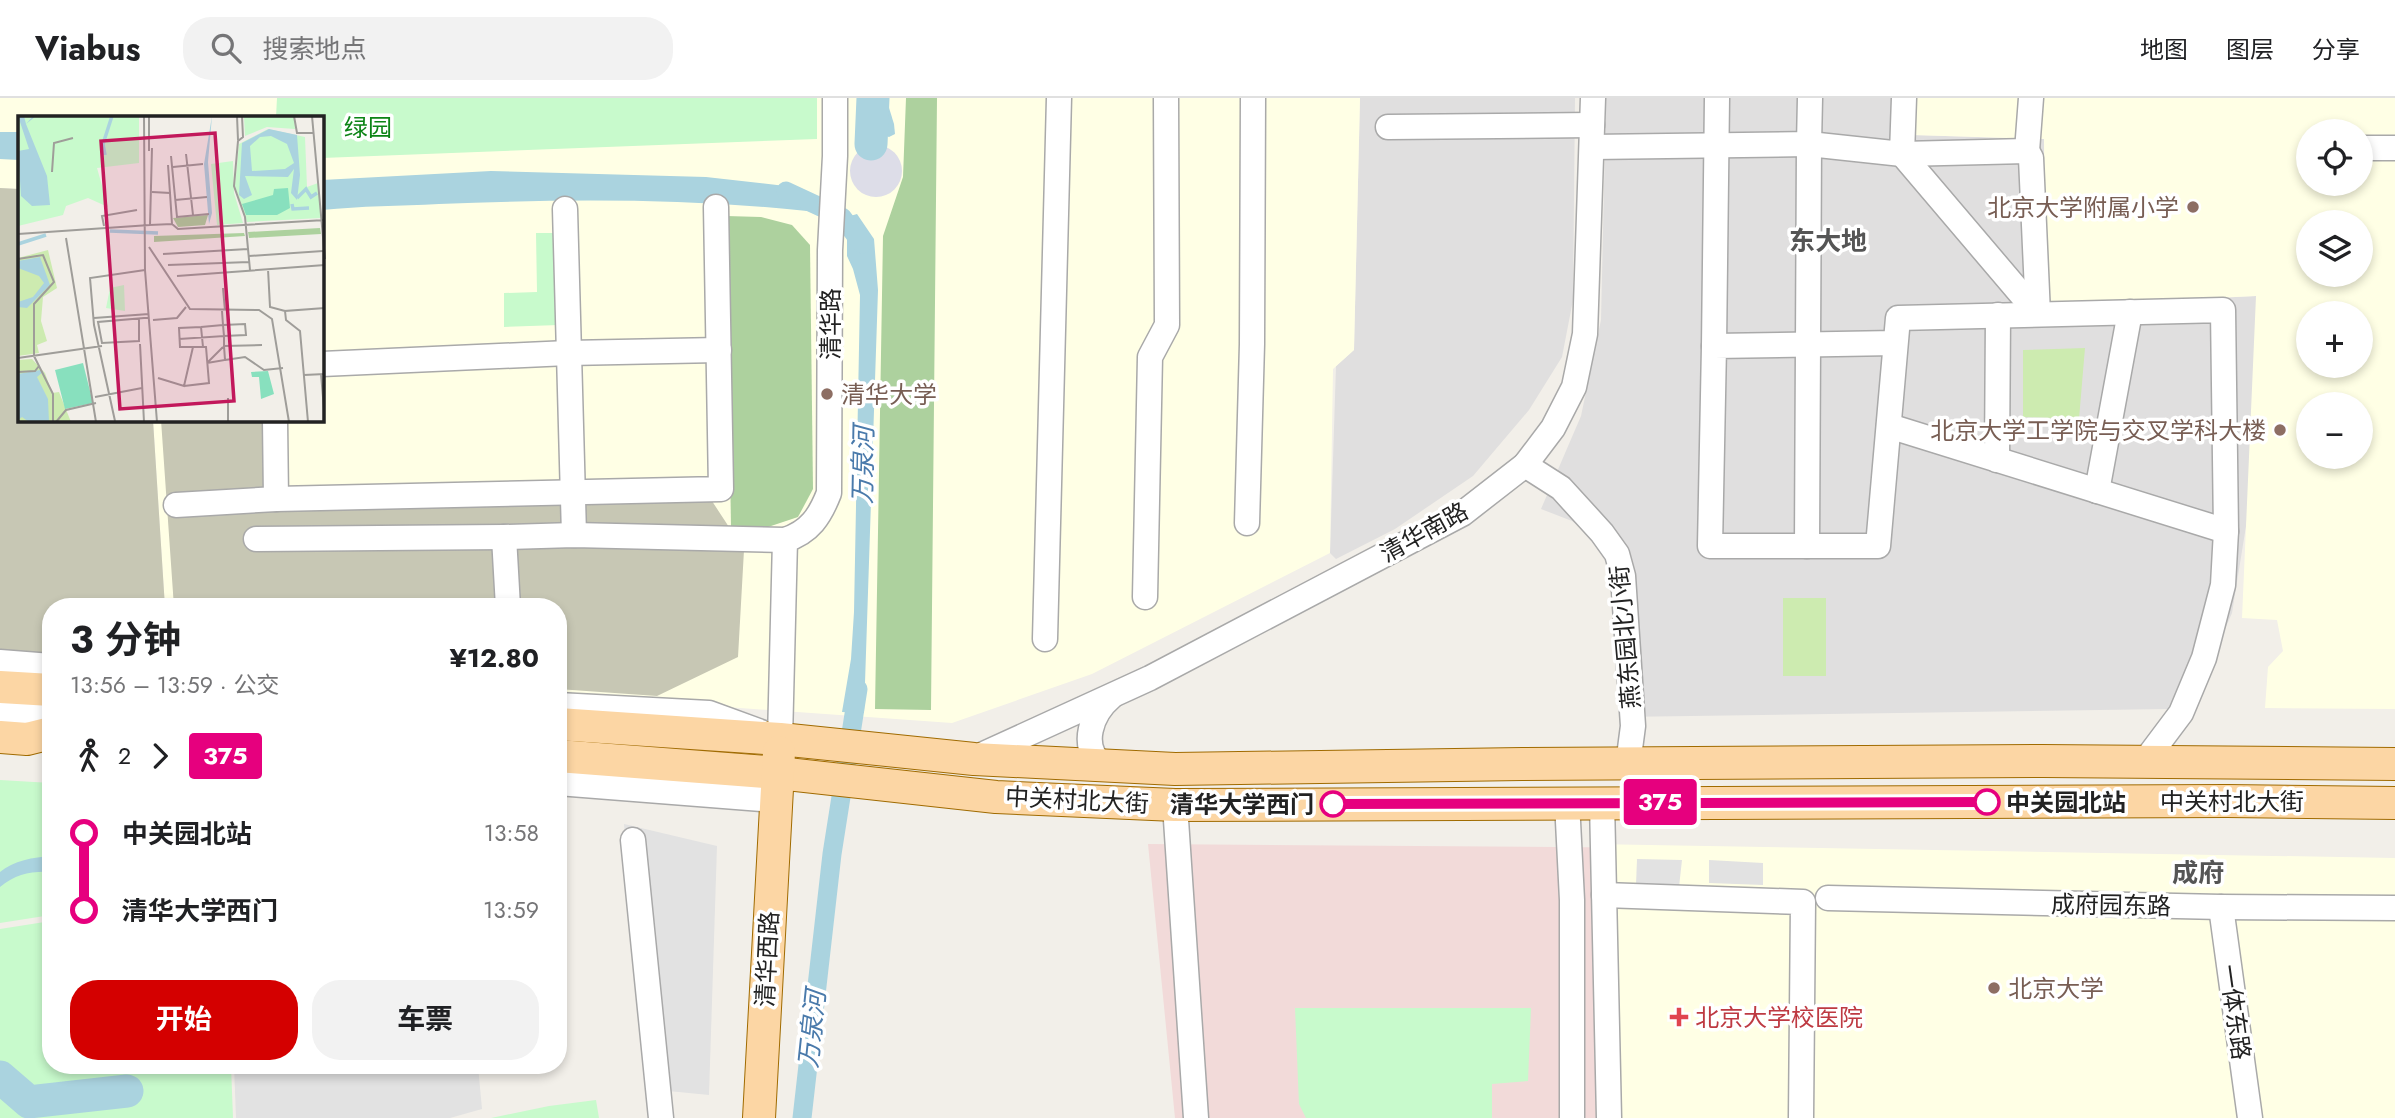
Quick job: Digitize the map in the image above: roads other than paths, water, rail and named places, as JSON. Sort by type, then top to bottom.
[{"type":"main road","points":[[0,687],[42,689]]},
{"type":"main road","name":"中关村北大街","points":[[567,725],[780,739],[974,759],[1174,769],[2145,761],[2395,764]]},
{"type":"main road","name":"清华西路","points":[[759,1118],[780,739]]},
{"type":"main road","name":"中关村北大街","points":[[567,757],[776,787],[823,778],[996,797],[1175,805],[1567,802],[2395,803]]},
{"type":"street","name":"清华路","points":[[785,540],[797,536],[813,523],[821,514],[829,493],[830,250],[835,98]]},
{"type":"street","points":[[1045,639],[1059,98]]},
{"type":"street","points":[[1145,597],[1150,356],[1167,325],[1166,98]]},
{"type":"street","points":[[1247,523],[1252,345],[1253,98]]},
{"type":"street","name":"清华南路","points":[[974,759],[1115,694],[1462,514],[1525,465],[1553,428],[1574,387],[1585,334],[1593,98]]},
{"type":"street","points":[[1717,98],[1710,546],[1878,546],[1898,318],[2223,310],[2226,531],[2223,584],[2204,657],[2181,713],[2145,761]]},
{"type":"street","points":[[1807,546],[1810,98]]},
{"type":"street","points":[[1904,98],[1902,154],[2038,314]]},
{"type":"street","points":[[2031,98],[2027,151],[2031,158],[2038,314]]},
{"type":"street","points":[[1388,127],[1592,136],[1716,147],[1808,145],[1902,154],[2027,151]]},
{"type":"street","points":[[2373,148],[2395,148]]},
{"type":"street","points":[[176,505],[276,499],[721,489],[716,207]]},
{"type":"street","points":[[565,209],[574,535]]},
{"type":"street","points":[[2096,491],[2130,312]]},
{"type":"street","points":[[1997,460],[1998,315]]},
{"type":"street","points":[[1714,346],[1895,343]]},
{"type":"street","points":[[324,364],[568,353],[719,350]]},
{"type":"street","points":[[275,422],[276,499]]},
{"type":"street","points":[[1889,426],[2226,531]]},
{"type":"street","name":"燕东园北小街","points":[[1525,465],[1561,488],[1602,533],[1617,554],[1623,576],[1633,726],[1628,764]]},
{"type":"street","points":[[256,539],[574,535],[785,540],[780,739],[709,713],[567,705]]},
{"type":"street","points":[[504,537],[507,598]]},
{"type":"street","points":[[0,662],[42,665]]},
{"type":"street","points":[[1102,765],[1091,750],[1088,738],[1101,705],[1115,694]]},
{"type":"street","points":[[0,713],[42,715]]},
{"type":"street","points":[[567,783],[776,787]]},
{"type":"street","points":[[1567,802],[1572,900],[1572,1118]]},
{"type":"street","points":[[1602,803],[1609,1118]]},
{"type":"street","points":[[1175,805],[1196,1118]]},
{"type":"street","points":[[633,840],[661,1118]]},
{"type":"street","points":[[1604,895],[1803,902],[1801,1118]]},
{"type":"street","name":"成府园东路","points":[[1828,898],[2395,908]]},
{"type":"street","name":"一体东路","points":[[2221,907],[2250,1118]]},
{"type":"water","points":[[869,98],[886,98],[895,134],[889,137],[868,130]]},
{"type":"water","points":[[0,132],[18,132],[18,160],[0,159]]},
{"type":"water","points":[[491,171],[706,177],[794,187],[808,193],[807,211],[669,202],[577,201],[324,210],[324,180]]},
{"type":"water","points":[[857,214],[874,239],[878,290],[864,713],[842,712],[851,659],[854,612],[860,295],[847,256],[847,217]]},
{"type":"water","points":[[42,857],[42,872],[24,874],[0,887],[0,872],[5,868]]},
{"type":"waterway","name":"万泉河","points":[[871,144],[873,98]]},
{"type":"waterway","name":"万泉河","points":[[786,191],[842,217],[862,244]]},
{"type":"waterway","name":"万泉河","points":[[802,1118],[832,854],[858,689]]},
{"type":"waterway","points":[[0,1077],[29,1102],[127,1091]]},
{"type":"place","name":"北京大学附属小学","points":[[2193,207]]},
{"type":"place","name":"清华大学","points":[[827,394]]},
{"type":"place","name":"北京大学工学院与交叉学科大楼","points":[[2280,430]]},
{"type":"place","name":"中关园北站","points":[[1987,802]]},
{"type":"place","name":"清华大学西门","points":[[1333,804]]},
{"type":"place","name":"北京大学","points":[[1994,988]]},
{"type":"place","name":"北京大学校医院","points":[[1679,1017]]},
{"type":"district","name":"东大地","points":[[1828,241]]},
{"type":"district","name":"成府","points":[[2198,873]]},
{"type":"park label","name":"绿园","points":[[368,127]]}]
